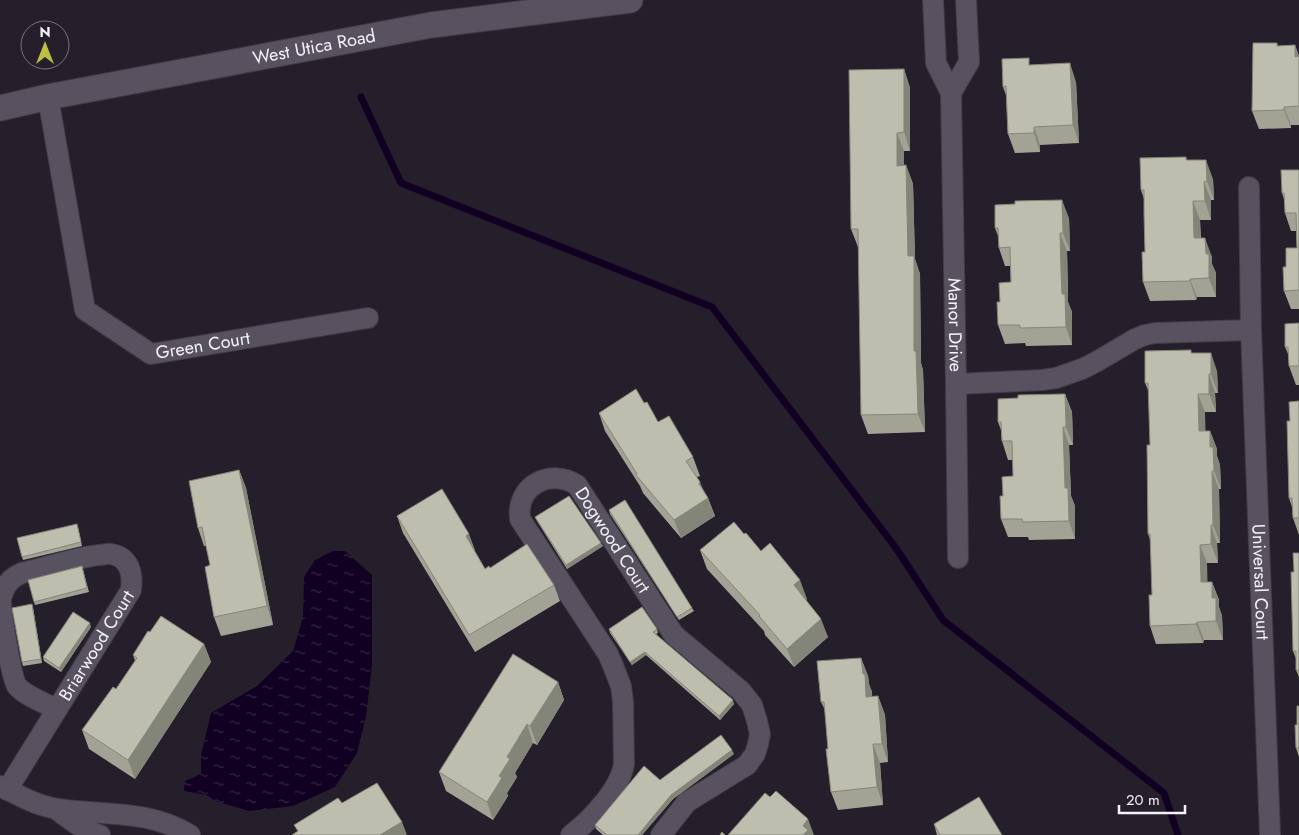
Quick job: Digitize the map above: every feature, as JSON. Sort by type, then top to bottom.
[{"type":"street","name":"West Utica Road","points":[[0,108],[48,97],[431,25],[630,0]]},
{"type":"street","name":"Manor Drive","points":[[934,0],[936,62],[950,93],[958,558]]},
{"type":"street","points":[[950,93],[969,62],[966,0]]},
{"type":"street","name":"Green Court","points":[[48,97],[85,310],[151,354],[368,318]]},
{"type":"street","name":"Universal Court","points":[[1248,187],[1270,835]]},
{"type":"street","points":[[956,384],[1056,378],[1096,362],[1135,339],[1155,333],[1252,330]]},
{"type":"street","name":"Dogwood Court","points":[[571,835],[596,812],[622,773],[624,764],[621,686],[608,654],[520,519],[519,509],[522,498],[536,483],[546,479],[568,480],[577,486],[674,635],[741,691],[752,705],[760,734],[755,754],[746,765],[687,802],[661,835]]},
{"type":"street","name":"Briarwood Court","points":[[4,788],[57,709],[131,590],[131,568],[124,559],[111,554],[88,556],[22,573],[9,581],[3,593],[1,606],[10,663],[16,685],[21,690],[57,709]]},
{"type":"street","points":[[4,788],[30,801],[56,809],[142,816],[164,822],[190,835]]},
{"type":"street","points":[[56,809],[69,829],[100,835]]},
{"type":"water","points":[[333,551],[345,551],[372,575],[372,665],[366,717],[357,753],[335,787],[293,806],[249,811],[215,801],[207,795],[184,791],[185,781],[201,773],[201,755],[211,713],[257,686],[293,651],[303,617],[304,577],[315,560]]},
{"type":"building","points":[[1253,43],[1277,43],[1277,46],[1295,45],[1295,57],[1299,56],[1299,106],[1284,107],[1284,110],[1252,111]]},
{"type":"building","points":[[1029,58],[1029,65],[1070,63],[1073,125],[1034,127],[1034,133],[1008,134],[1006,86],[1003,87],[1002,59]]},
{"type":"building","points":[[904,69],[904,132],[897,133],[897,166],[906,165],[908,256],[914,256],[914,351],[916,351],[918,414],[861,415],[858,229],[851,229],[849,70]]},
{"type":"building","points":[[1186,157],[1186,160],[1206,160],[1207,181],[1204,182],[1205,201],[1193,201],[1194,238],[1205,238],[1206,254],[1209,254],[1209,278],[1190,279],[1190,281],[1143,282],[1142,252],[1145,252],[1144,190],[1141,190],[1140,158]]},
{"type":"building","points":[[1281,170],[1299,170],[1299,290],[1284,291],[1283,267],[1286,267],[1286,248],[1297,248],[1296,213],[1285,213]]},
{"type":"building","points":[[1062,200],[1063,233],[1060,233],[1061,271],[1062,294],[1065,294],[1066,327],[1020,328],[1020,325],[998,325],[997,302],[1000,302],[999,283],[1011,282],[1010,247],[999,248],[998,228],[995,228],[995,205],[1015,204],[1015,201]]},
{"type":"building","points":[[1299,323],[1299,366],[1289,366],[1288,347],[1285,347],[1285,324]]},
{"type":"building","points":[[1191,350],[1191,353],[1211,353],[1209,394],[1198,394],[1199,431],[1210,431],[1210,447],[1213,447],[1213,525],[1211,525],[1211,544],[1200,545],[1201,582],[1212,582],[1212,598],[1216,598],[1216,621],[1150,626],[1149,595],[1152,595],[1150,534],[1148,534],[1147,445],[1150,445],[1148,383],[1145,383],[1145,351]]},
{"type":"building","points":[[636,389],[644,403],[647,402],[658,422],[669,416],[693,457],[686,461],[708,498],[674,520],[636,475],[599,413]]},
{"type":"building","points":[[1065,394],[1066,427],[1063,427],[1065,488],[1068,488],[1069,521],[1023,522],[1022,519],[1001,519],[1000,496],[1003,496],[1002,477],[1013,476],[1012,441],[1002,441],[1001,422],[998,422],[998,399],[1018,398],[1018,395]]},
{"type":"building","points":[[1299,401],[1299,518],[1293,518],[1292,498],[1289,498],[1287,421],[1290,421],[1289,402]]},
{"type":"building","points":[[239,470],[267,606],[214,617],[205,567],[210,565],[202,527],[198,528],[189,481]]},
{"type":"building","points":[[442,489],[469,534],[466,536],[485,569],[489,566],[490,568],[527,544],[554,585],[469,635],[397,516]]},
{"type":"building","points":[[569,496],[601,543],[566,565],[535,517]]},
{"type":"building","points":[[625,500],[692,608],[677,617],[609,510]]},
{"type":"building","points":[[734,522],[761,551],[770,543],[800,580],[794,585],[821,619],[787,649],[760,615],[700,550]]},
{"type":"building","points":[[77,524],[81,542],[22,557],[17,538]]},
{"type":"building","points":[[1293,553],[1299,553],[1299,670],[1296,670],[1296,651],[1293,651],[1291,572],[1294,572]]},
{"type":"building","points":[[82,566],[87,588],[34,602],[28,580]]},
{"type":"building","points":[[32,604],[41,659],[22,662],[12,608]]},
{"type":"building","points":[[642,607],[657,629],[653,632],[733,700],[719,716],[645,652],[630,662],[609,629]]},
{"type":"building","points":[[73,612],[90,623],[59,668],[43,657]]},
{"type":"building","points":[[161,616],[204,644],[128,760],[82,730],[113,687],[116,689],[137,658],[133,655],[148,631],[150,632]]},
{"type":"building","points":[[513,654],[558,682],[530,726],[527,724],[507,757],[510,759],[499,776],[502,778],[487,802],[439,772]]},
{"type":"building","points":[[861,658],[863,674],[865,674],[866,697],[878,696],[882,744],[873,744],[877,787],[831,792],[826,749],[828,749],[824,702],[821,702],[817,661]]},
{"type":"building","points":[[1297,706],[1299,706],[1299,748],[1296,748],[1295,725],[1297,725]]},
{"type":"building","points":[[721,735],[732,750],[671,795],[638,835],[607,835],[595,825],[644,766],[660,780]]},
{"type":"building","points":[[377,783],[402,822],[380,835],[292,835],[298,831],[294,825],[338,798],[342,803]]},
{"type":"building","points":[[776,791],[808,819],[803,826],[808,830],[803,835],[728,835],[765,793],[770,797]]},
{"type":"building","points":[[979,797],[1002,835],[940,835],[934,824]]},
{"type":"waterway","points":[[361,97],[401,183],[712,307],[896,548],[943,620],[1164,793],[1178,835]]}]
